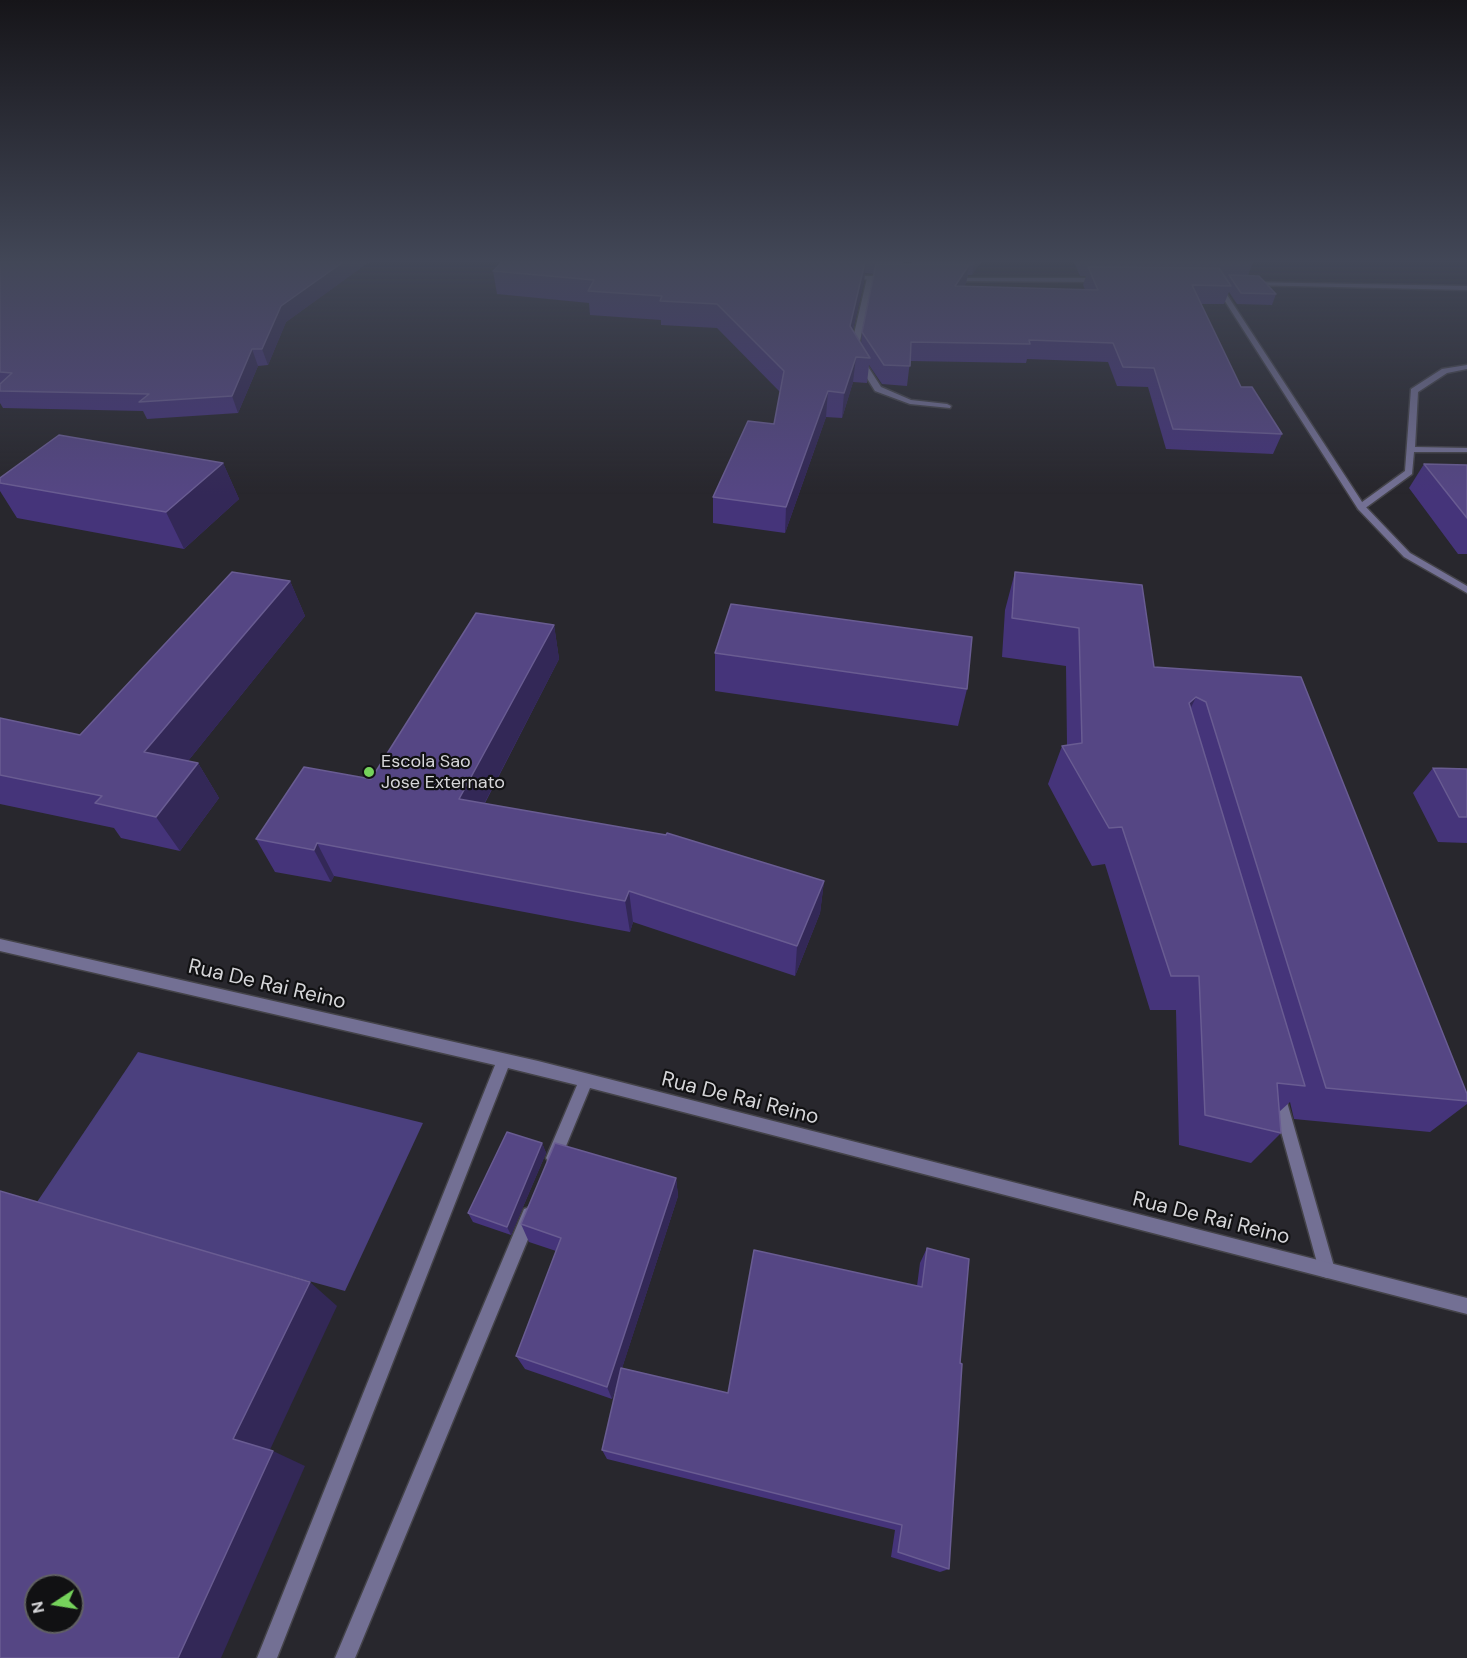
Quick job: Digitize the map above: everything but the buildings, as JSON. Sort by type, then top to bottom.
[{"type":"street","points":[[857,339],[854,351],[878,389],[910,402],[947,406]]},
{"type":"street","points":[[1253,339],[1361,507],[1407,555],[1467,590]]},
{"type":"street","points":[[1361,507],[1409,472],[1414,392],[1445,371],[1467,367]]},
{"type":"street","points":[[1410,449],[1467,450]]},
{"type":"street","name":"Rua De Rai Reino","points":[[0,945],[504,1060],[1467,1306]]},
{"type":"street","points":[[267,1658],[504,1060]]},
{"type":"street","points":[[545,1179],[586,1081]]},
{"type":"street","points":[[1275,1086],[1327,1270]]},
{"type":"street","points":[[345,1658],[536,1201]]},
{"type":"shaded area","points":[[138,1052],[423,1123],[345,1291],[35,1205]]},
{"type":"place","name":"Escola Sao Jose Externato","points":[[369,772]]}]
